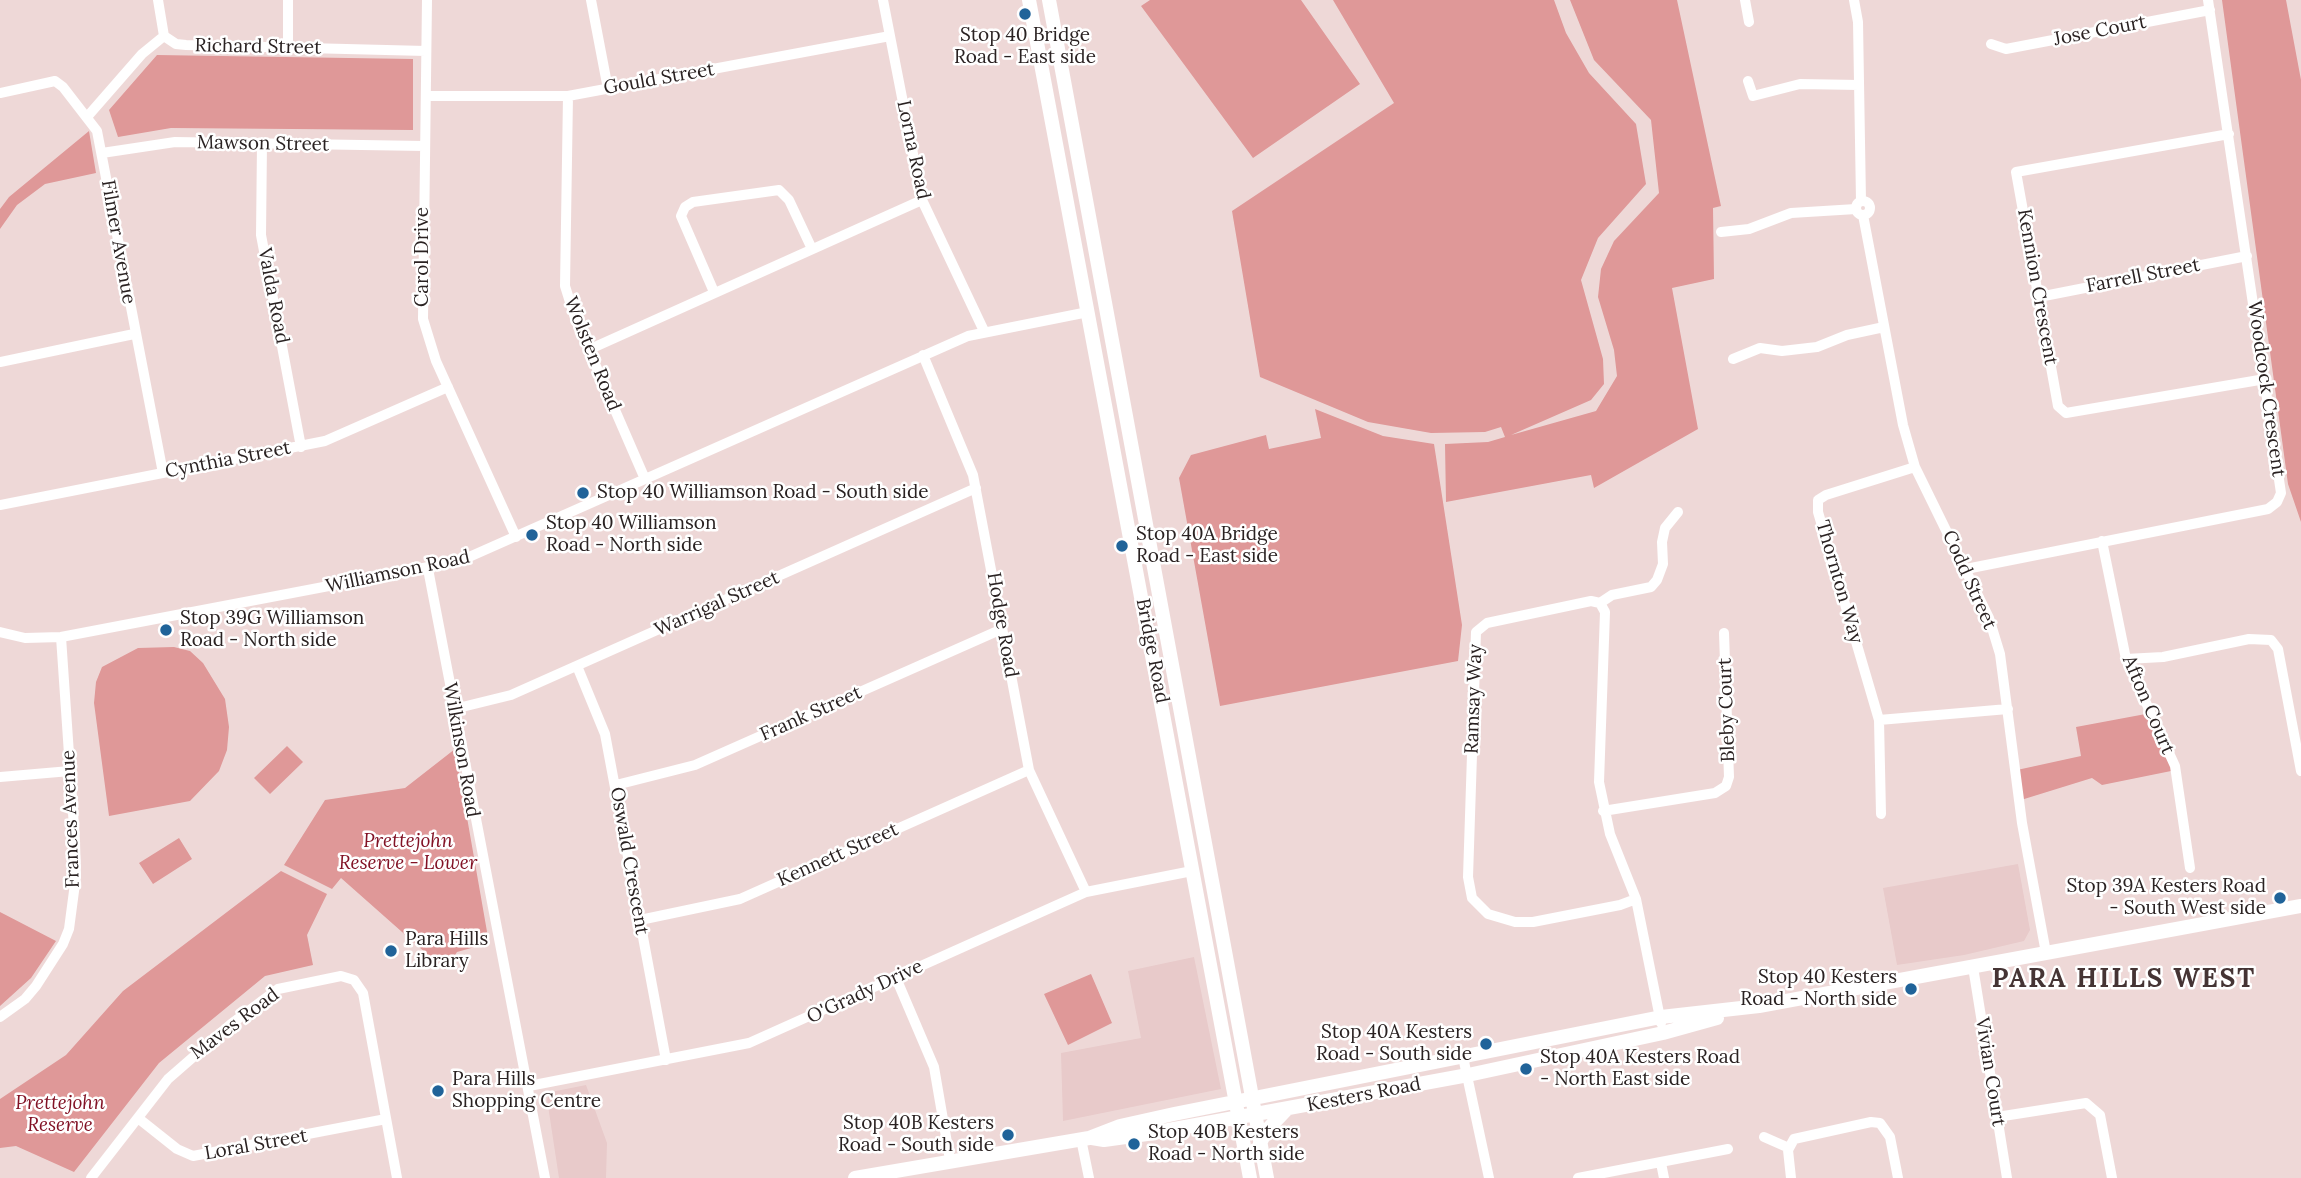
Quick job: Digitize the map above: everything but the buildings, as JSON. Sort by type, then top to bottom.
[{"type":"main road","name":"Bridge Road","points":[[1029,0],[1250,1178]]},
{"type":"main road","name":"Bridge Road","points":[[1049,0],[1267,1178]]},
{"type":"main road","points":[[1058,149],[1077,145]]},
{"type":"main road","points":[[1088,312],[1107,308]]},
{"type":"main road","points":[[1121,484],[1138,480]]},
{"type":"main road","points":[[1192,871],[1210,867]]},
{"type":"main road","name":"Kesters Road","points":[[855,1178],[1085,1138],[1120,1126],[1661,1017],[1759,1006],[2301,906]]},
{"type":"main road","name":"Kesters Road","points":[[1085,1138],[1121,1139],[1468,1075],[1663,1033],[1759,1006]]},
{"type":"main road","points":[[1260,1143],[1267,1130],[1286,1110]]},
{"type":"street","points":[[87,117],[142,54],[164,36],[158,0]]},
{"type":"street","points":[[288,0],[288,48]]},
{"type":"street","name":"Carol Drive","points":[[428,0],[422,312],[429,340],[448,387],[516,537]]},
{"type":"street","points":[[591,0],[608,89]]},
{"type":"street","name":"Lorna Road","points":[[883,0],[922,200],[984,331]]},
{"type":"street","points":[[1745,0],[1749,22]]},
{"type":"street","name":"Codd Street","points":[[1854,0],[1858,22],[1860,208],[1915,467],[1989,618],[2000,654],[2022,823],[2046,953]]},
{"type":"street","name":"Jose Court","points":[[1991,44],[2006,49],[2209,5]]},
{"type":"street","name":"Woodcock Crescent","points":[[1966,569],[2269,509],[2277,502],[2281,493],[2209,5]]},
{"type":"street","name":"Richard Street","points":[[164,36],[176,44],[186,45],[426,51]]},
{"type":"street","name":"Gould Street","points":[[426,96],[568,96],[890,36]]},
{"type":"street","name":"Filmer Avenue","points":[[0,93],[55,81],[96,131],[163,473]]},
{"type":"street","points":[[1748,81],[1753,96],[1800,84],[1859,85]]},
{"type":"street","name":"Wolsten Road","points":[[568,96],[565,278],[571,310],[645,479]]},
{"type":"street","name":"Kennion Crescent","points":[[2229,134],[2016,172],[2058,406],[2066,413],[2265,379]]},
{"type":"street","name":"Mawson Street","points":[[102,153],[175,142],[424,146]]},
{"type":"street","name":"Valda Road","points":[[262,144],[262,243],[301,447]]},
{"type":"street","points":[[714,292],[681,216],[685,207],[692,202],[779,190],[789,200],[812,249]]},
{"type":"street","points":[[588,350],[922,200]]},
{"type":"street","points":[[1721,232],[1749,229],[1791,213],[1860,208]]},
{"type":"street","name":"Farrell Street","points":[[2039,297],[2247,256]]},
{"type":"street","name":"Williamson Road","points":[[0,632],[25,638],[61,637],[428,569],[474,556],[923,355],[984,331],[1088,312]]},
{"type":"street","points":[[1733,359],[1760,348],[1782,351],[1817,347],[1847,335],[1884,327]]},
{"type":"street","points":[[0,362],[134,334]]},
{"type":"street","name":"Hodge Road","points":[[923,355],[971,467],[1029,770],[1086,892]]},
{"type":"street","name":"Cynthia Street","points":[[0,505],[301,447],[346,434],[448,387]]},
{"type":"street","name":"Thornton Way","points":[[1881,814],[1879,720],[1818,512],[1818,500],[1826,495],[1915,467]]},
{"type":"street","name":"Warrigal Street","points":[[454,709],[502,699],[976,488]]},
{"type":"street","name":"Ramsay Way","points":[[1636,899],[1620,905],[1533,922],[1515,922],[1488,914],[1478,906],[1469,888],[1476,632],[1487,623],[1581,602],[1600,603],[1612,595],[1651,587],[1663,564],[1662,542],[1665,528],[1678,512]]},
{"type":"street","name":"Afton Court","points":[[2102,541],[2126,659],[2175,766],[2190,868]]},
{"type":"street","name":"Wilkinson Road","points":[[428,569],[545,1178]]},
{"type":"street","points":[[1600,603],[1605,612],[1606,625],[1599,782],[1603,811],[1636,899],[1663,1033]]},
{"type":"street","name":"Frank Street","points":[[616,785],[695,765],[1002,629]]},
{"type":"street","name":"Bleby Court","points":[[1603,811],[1715,793],[1726,786],[1729,777],[1724,633]]},
{"type":"street","name":"Frances Avenue","points":[[0,1017],[36,986],[63,944],[69,929],[76,876],[61,637]]},
{"type":"street","points":[[2126,659],[2163,657],[2249,639],[2271,640],[2278,649],[2301,771]]},
{"type":"street","name":"Oswald Crescent","points":[[577,666],[605,734],[666,1060]]},
{"type":"street","points":[[1879,720],[2008,709]]},
{"type":"street","name":"Kennett Street","points":[[640,920],[740,899],[1029,770]]},
{"type":"street","points":[[0,776],[70,771]]},
{"type":"street","name":"O'Grady Drive","points":[[529,1086],[761,1039],[1086,892],[1192,871]]},
{"type":"street","name":"Vivian Court","points":[[1973,967],[2007,1178]]},
{"type":"street","name":"Maves Road","points":[[91,1178],[179,1068],[275,991],[341,976],[354,980],[363,993],[397,1178]]},
{"type":"street","points":[[896,978],[934,1067],[950,1160]]},
{"type":"street","points":[[1463,1057],[1489,1178]]},
{"type":"street","points":[[1997,1117],[2086,1103],[2100,1115],[2112,1178]]},
{"type":"street","name":"Loral Street","points":[[138,1118],[177,1149],[192,1156],[386,1119]]},
{"type":"street","points":[[1791,1178],[1788,1148],[1794,1139],[1802,1135],[1880,1123],[1890,1137],[1898,1178]]},
{"type":"street","points":[[1764,1137],[1788,1148]]},
{"type":"street","points":[[1085,1138],[1089,1178]]},
{"type":"street","points":[[1578,1178],[1728,1149]]},
{"type":"street","points":[[1661,1163],[1664,1178]]},
{"type":"shaded area","points":[[2018,864],[2030,930],[2024,941],[1964,955],[1897,965],[1883,888]]},
{"type":"shaded area","points":[[1194,957],[1221,1089],[1063,1121],[1061,1053],[1141,1038],[1128,971]]},
{"type":"shaded area","points":[[586,1085],[607,1143],[606,1178],[559,1178],[547,1099],[551,1092]]},
{"type":"green space","points":[[1150,0],[1301,0],[1360,84],[1253,158],[1141,6]]},
{"type":"green space","points":[[1333,0],[1554,0],[1566,33],[1589,73],[1636,124],[1646,184],[1598,238],[1581,280],[1603,359],[1604,384],[1591,400],[1511,435],[1596,411],[1617,376],[1614,350],[1598,297],[1601,269],[1614,241],[1659,193],[1651,120],[1594,60],[1570,0],[1677,0],[1721,206],[1713,208],[1714,279],[1672,288],[1698,429],[1594,488],[1591,475],[1446,502],[1445,444],[1488,442],[1505,437],[1501,427],[1485,432],[1431,433],[1368,422],[1260,377],[1232,211],[1394,103]]},
{"type":"green space","points":[[2222,0],[2286,0],[2301,80],[2301,522],[2288,484]]},
{"type":"green space","points":[[157,55],[413,59],[413,130],[171,128],[118,137],[109,110]]},
{"type":"green space","points":[[89,131],[96,173],[45,184],[17,205],[0,229],[0,209],[9,197]]},
{"type":"green space","points":[[1315,409],[1383,436],[1434,444],[1462,625],[1458,661],[1220,706],[1179,478],[1191,455],[1266,435],[1269,449],[1321,438]]},
{"type":"green space","points":[[174,647],[190,651],[203,663],[225,699],[229,727],[227,750],[219,771],[190,801],[109,816],[94,703],[96,682],[102,667],[138,648]]},
{"type":"green space","points":[[2151,713],[2176,770],[2102,785],[2092,778],[2021,800],[2017,770],[2081,756],[2076,727]]},
{"type":"green space","points":[[287,746],[303,762],[270,794],[254,778]]},
{"type":"green space","name":"Prettejohn Reserve - Lower","points":[[455,749],[489,943],[457,952],[445,970],[341,878],[332,889],[284,865],[325,800],[405,788]]},
{"type":"green space","points":[[179,838],[192,859],[153,884],[139,863]]},
{"type":"green space","name":"Prettejohn Reserve","points":[[281,871],[327,894],[307,935],[313,965],[265,976],[159,1063],[74,1172],[16,1146],[0,1148],[0,1099],[66,1055],[123,991]]},
{"type":"green space","points":[[0,912],[56,941],[31,978],[0,1006]]},
{"type":"green space","points":[[1091,974],[1112,1023],[1068,1045],[1044,994]]},
{"type":"place","name":"Stop 40 Bridge Road - East side","points":[[1025,14]]},
{"type":"place","name":"Stop 40 Williamson Road - South side","points":[[583,493]]},
{"type":"place","name":"Stop 40 Williamson Road - North side","points":[[532,535]]},
{"type":"place","name":"Stop 40A Bridge Road - East side","points":[[1122,546]]},
{"type":"place","name":"Stop 39G Williamson Road - North side","points":[[166,630]]},
{"type":"place","name":"Stop 39A Kesters Road - South West side","points":[[2280,898]]},
{"type":"place","name":"Para Hills Library","points":[[391,951]]},
{"type":"place","name":"Stop 40 Kesters Road - North side","points":[[1911,989]]},
{"type":"place","name":"Stop 40A Kesters Road - South side","points":[[1486,1044]]},
{"type":"place","name":"Stop 40A Kesters Road - North East side","points":[[1526,1069]]},
{"type":"place","name":"Para Hills Shopping Centre","points":[[438,1091]]},
{"type":"place","name":"Stop 40B Kesters Road - South side","points":[[1008,1135]]},
{"type":"place","name":"Stop 40B Kesters Road - North side","points":[[1134,1144]]},
{"type":"district","name":"PARA HILLS WEST","points":[[2124,980]]}]
